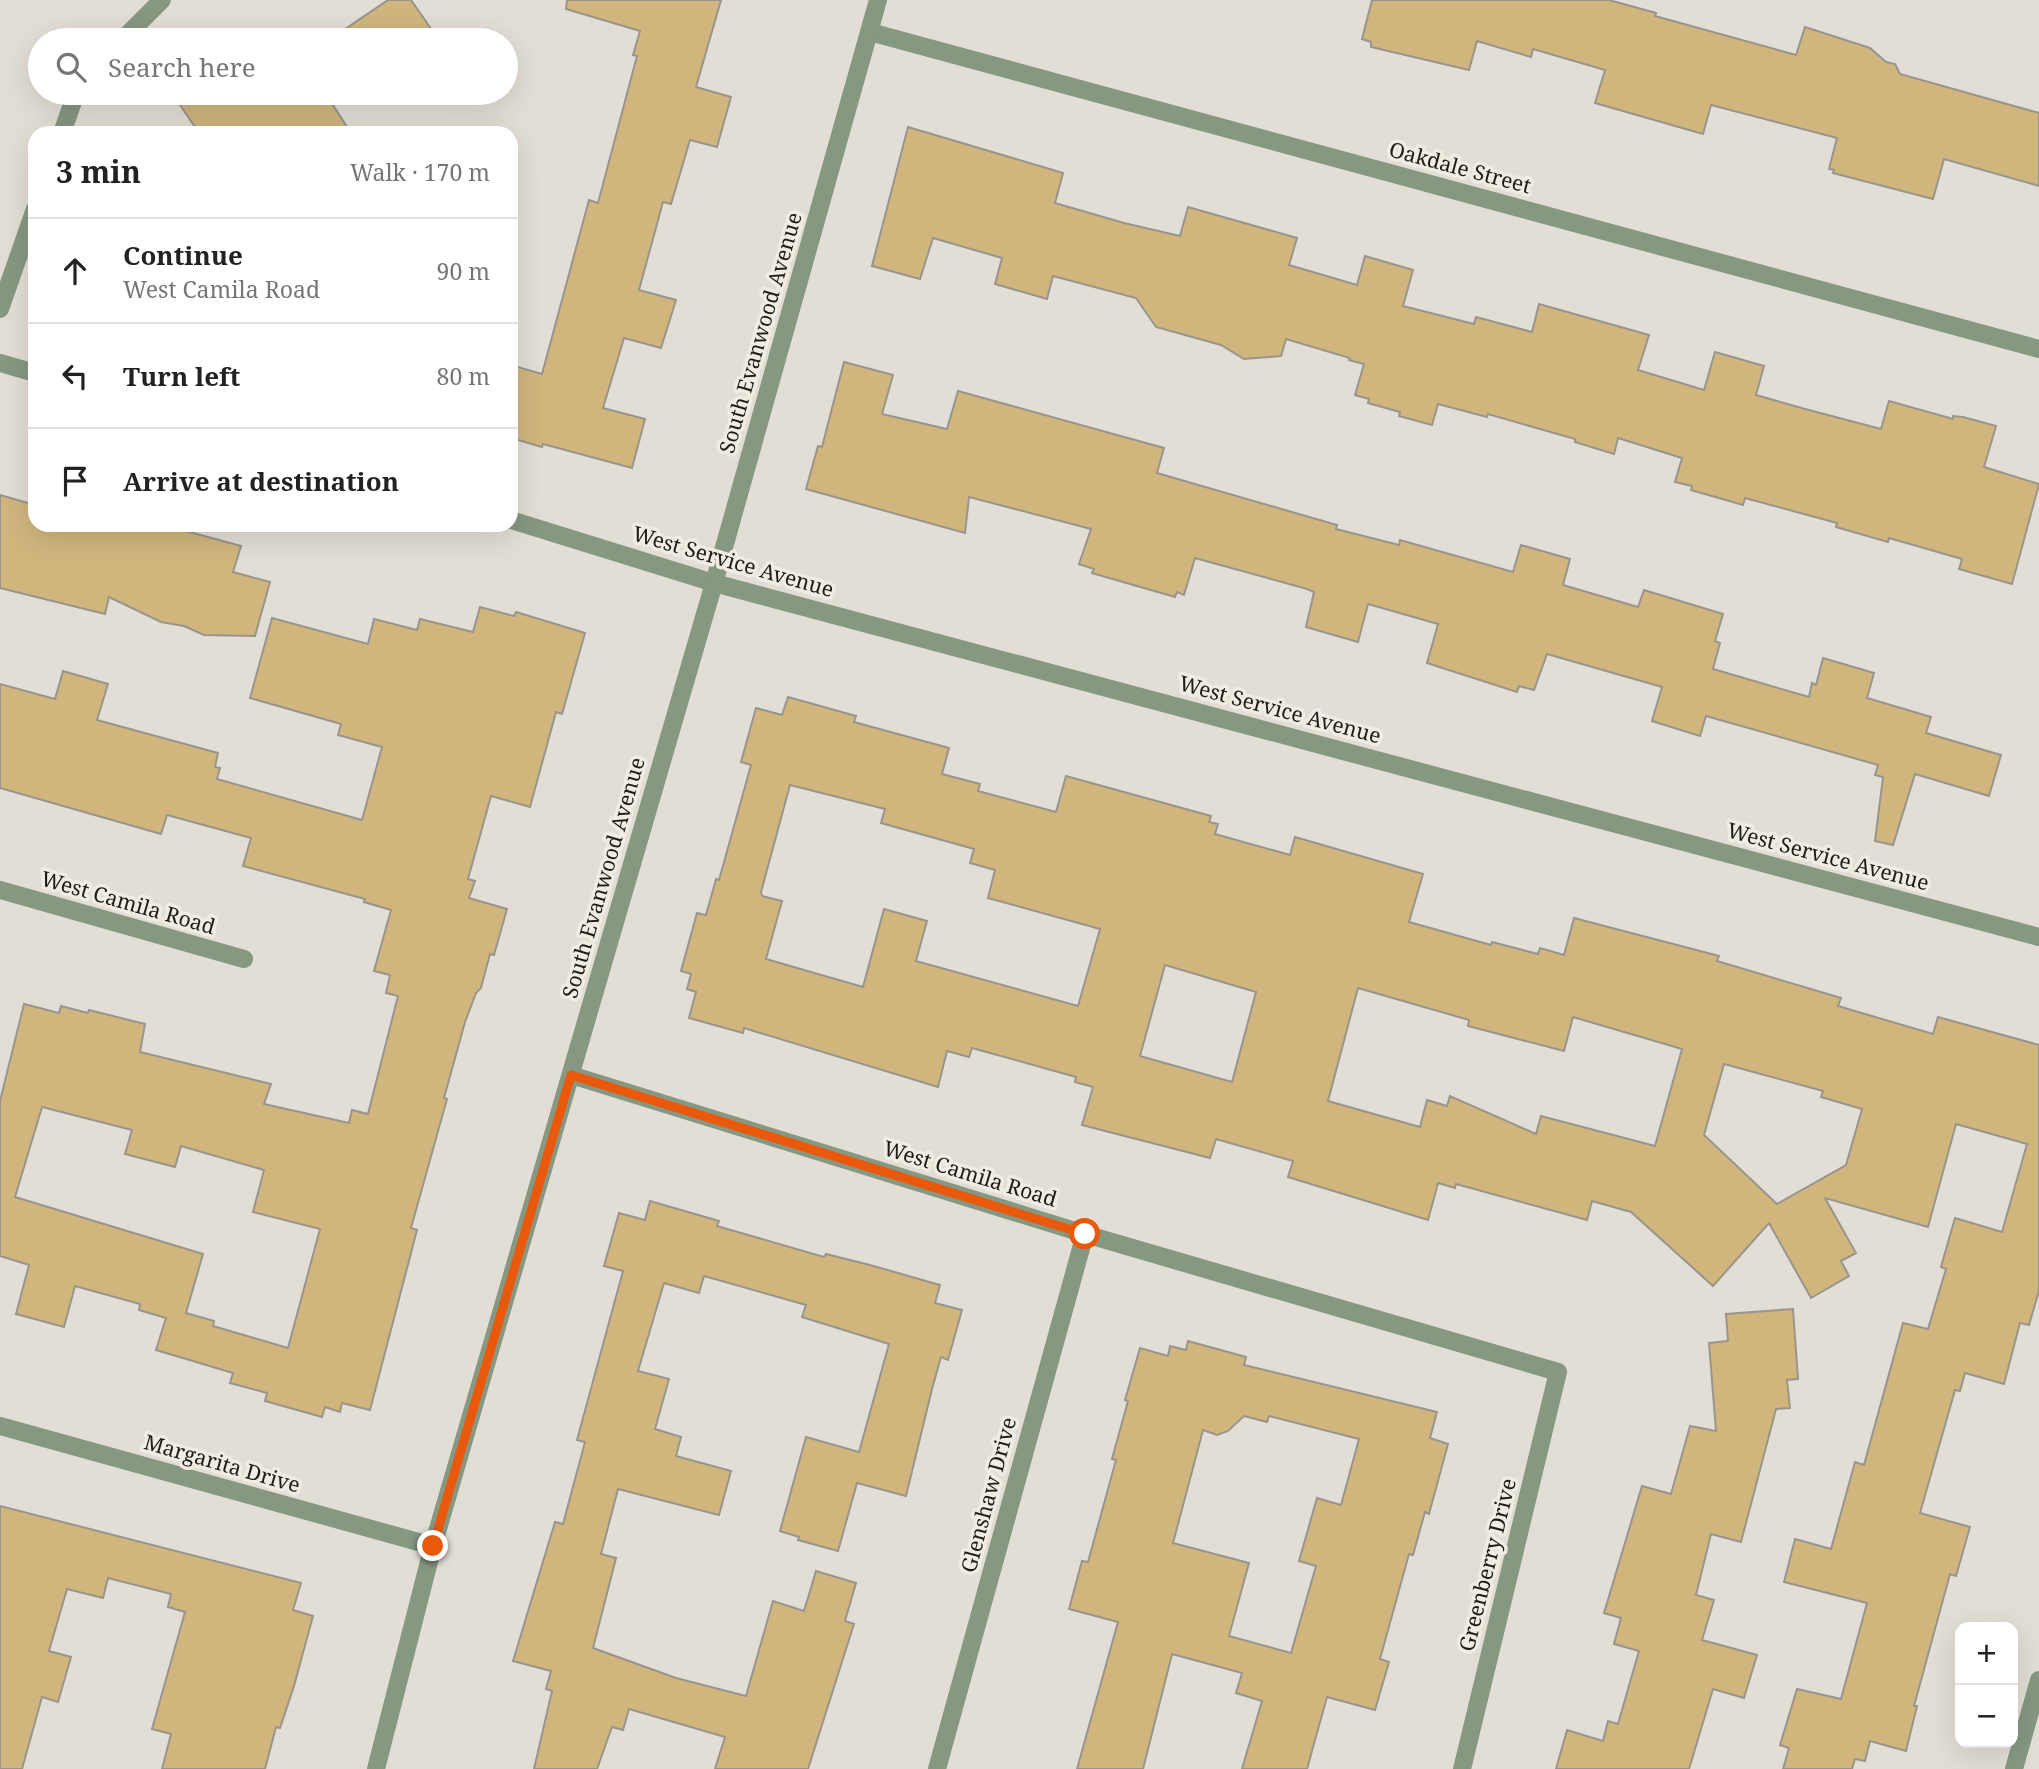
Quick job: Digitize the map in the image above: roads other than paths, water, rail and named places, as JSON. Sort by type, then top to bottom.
[{"type":"street","points":[[134,28],[162,0]]},
{"type":"street","name":"South Evanwood Avenue","points":[[376,1769],[433,1546],[714,583],[878,0]]},
{"type":"street","name":"Oakdale Street","points":[[870,32],[2039,349]]},
{"type":"street","points":[[64,126],[72,105]]},
{"type":"street","points":[[0,309],[28,229]]},
{"type":"street","points":[[0,363],[28,371]]},
{"type":"street","name":"West Service Avenue","points":[[518,522],[714,583],[2039,937]]},
{"type":"street","name":"West Camila Road","points":[[0,890],[244,959]]},
{"type":"street","name":"West Camila Road","points":[[571,1075],[1085,1234],[1558,1372]]},
{"type":"street","name":"Glenshaw Drive","points":[[937,1769],[1085,1234]]},
{"type":"street","name":"Greenberry Drive","points":[[1462,1769],[1558,1372]]},
{"type":"street","name":"Margarita Drive","points":[[0,1426],[433,1546]]},
{"type":"street","points":[[2014,1769],[2039,1681]]}]
